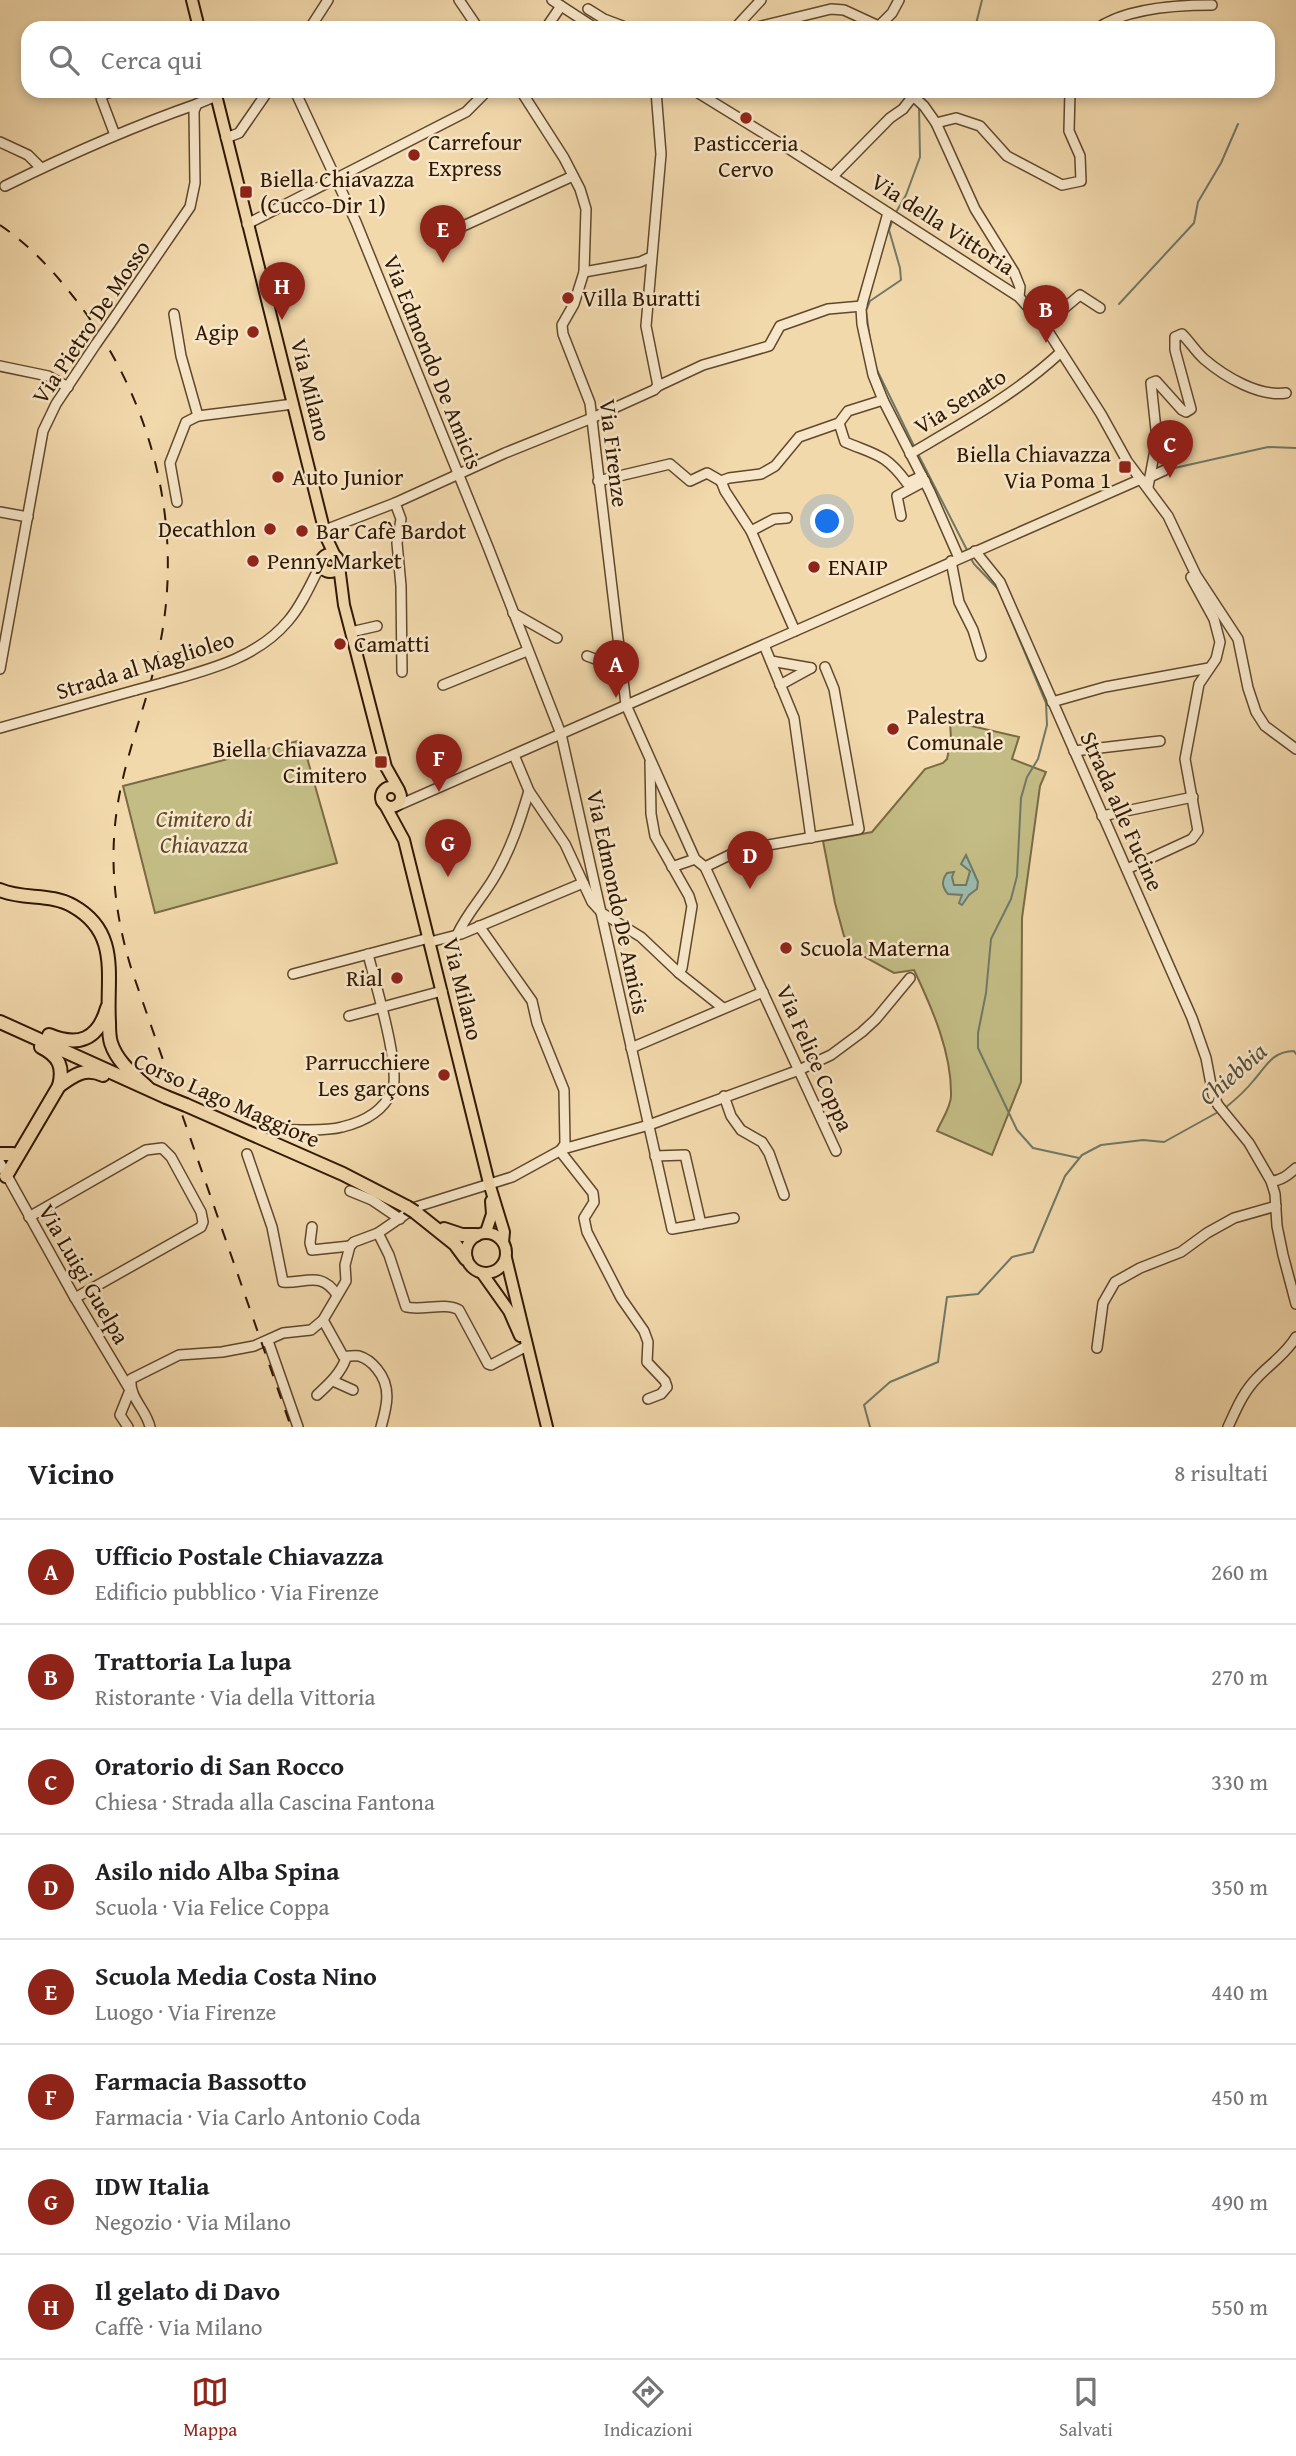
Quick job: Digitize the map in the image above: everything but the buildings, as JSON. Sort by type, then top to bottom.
[{"type":"highway","points":[[4,894],[62,900],[83,912],[96,925],[108,950],[110,1041],[117,1056],[142,1086]]},
{"type":"highway","points":[[22,1031],[40,1031],[73,1042],[82,1040],[95,1031],[104,1018],[108,1005]]},
{"type":"highway","name":"Corso Lago Maggiore","points":[[0,1022],[342,1174],[408,1213],[434,1225],[462,1235],[481,1233]]},
{"type":"highway","points":[[4,1164],[27,1143],[59,1087],[62,1074],[60,1062],[54,1054],[22,1031]]},
{"type":"highway","points":[[59,1087],[75,1074],[88,1071],[125,1085],[142,1086]]},
{"type":"highway","name":"Corso Lago Maggiore","points":[[434,1225],[455,1244],[466,1259]]},
{"type":"main road","points":[[192,0],[197,21]]},
{"type":"main road","name":"Via Milano","points":[[216,98],[326,534],[330,565],[344,605],[387,771],[400,791]]},
{"type":"main road","name":"Via Milano","points":[[387,771],[381,796],[393,805],[404,840],[489,1186],[503,1232],[503,1242]]},
{"type":"main road","points":[[384,790],[392,787],[400,791],[401,800],[393,805]]},
{"type":"main road","name":"Via Milano","points":[[481,1233],[492,1214],[489,1186]]},
{"type":"main road","points":[[531,1361],[509,1311],[482,1273],[472,1268],[466,1259],[467,1245],[481,1233],[496,1235],[503,1242],[547,1427]]},
{"type":"main road","points":[[482,1273],[494,1271],[506,1258]]},
{"type":"street","points":[[459,0],[473,21]]},
{"type":"street","points":[[552,0],[584,21]]},
{"type":"street","points":[[579,18],[595,0]]},
{"type":"street","points":[[742,21],[761,0]]},
{"type":"street","points":[[886,21],[899,0]]},
{"type":"street","points":[[314,21],[324,2]]},
{"type":"street","points":[[1107,21],[1154,10],[1212,5]]},
{"type":"street","points":[[551,21],[561,6]]},
{"type":"street","points":[[588,9],[609,21]]},
{"type":"street","points":[[782,21],[831,9],[844,10],[868,21]]},
{"type":"street","points":[[102,98],[116,135]]},
{"type":"street","points":[[5,186],[116,135],[207,98]]},
{"type":"street","points":[[226,138],[239,133],[263,98]]},
{"type":"street","name":"Via Edmondo De Amicis","points":[[298,98],[336,179],[561,734],[672,1229],[701,1224]]},
{"type":"street","points":[[247,224],[466,112],[480,98]]},
{"type":"street","name":"Via Firenze","points":[[526,98],[573,176],[586,209],[584,272],[574,304],[562,325],[563,334],[588,395],[592,418],[626,705]]},
{"type":"street","points":[[657,98],[661,154],[646,326],[658,386]]},
{"type":"street","name":"Via della Vittoria","points":[[706,98],[1019,296],[1044,325],[1128,461],[1147,481],[1174,531]]},
{"type":"street","points":[[833,176],[890,118],[903,109],[910,98]]},
{"type":"street","points":[[917,98],[936,123],[975,209],[1014,272],[1020,287],[1019,296]]},
{"type":"street","points":[[936,123],[956,118],[980,126],[1007,156],[1062,185],[1081,181],[1080,156],[1069,131],[1070,98]]},
{"type":"street","name":"Via Pietro De Mosso","points":[[0,670],[4,622],[28,517],[43,431],[48,418],[96,344],[190,206],[195,183],[193,116],[197,104]]},
{"type":"street","points":[[0,142],[27,155],[41,168]]},
{"type":"street","points":[[461,227],[573,176]]},
{"type":"street","points":[[893,216],[862,306],[867,350],[883,400],[923,479],[955,560],[959,602],[973,630],[981,656]]},
{"type":"street","points":[[584,272],[640,262],[651,257]]},
{"type":"street","points":[[1044,325],[1080,295],[1100,308]]},
{"type":"street","points":[[326,534],[457,474],[592,418],[703,365],[769,346],[780,326],[828,309],[862,306]]},
{"type":"street","points":[[174,314],[181,356],[198,416]]},
{"type":"street","points":[[1147,481],[1157,439],[1151,383],[1156,382],[1182,410],[1186,412],[1191,409],[1175,350],[1175,337],[1182,334],[1203,358],[1240,382],[1276,395],[1286,393]]},
{"type":"street","name":"Via Senato","points":[[910,454],[1010,395],[1061,352]]},
{"type":"street","points":[[0,366],[48,376],[68,387]]},
{"type":"street","points":[[721,481],[761,474],[775,466],[799,437],[839,423],[848,411],[883,400]]},
{"type":"street","points":[[177,502],[170,463],[186,422],[198,416],[293,404]]},
{"type":"street","points":[[839,423],[845,442],[883,457],[907,483],[923,479]]},
{"type":"street","points":[[598,481],[670,464],[690,481],[707,473],[721,481],[751,531],[795,631]]},
{"type":"street","points":[[393,805],[514,755],[975,551],[1147,481],[1165,470]]},
{"type":"street","points":[[901,516],[897,496],[923,479]]},
{"type":"street","points":[[395,503],[401,519],[397,543],[401,586],[402,672]]},
{"type":"street","points":[[0,512],[28,517]]},
{"type":"street","points":[[751,531],[774,519],[788,518]]},
{"type":"street","points":[[1127,869],[1192,839],[1198,831],[1185,759],[1199,684],[1218,651],[1218,635],[1214,619],[1174,538],[1174,531]]},
{"type":"street","points":[[1174,531],[1196,575],[1238,639],[1256,712],[1265,726],[1296,749]]},
{"type":"street","name":"Strada alle Fucine","points":[[975,551],[1000,582],[1127,869],[1192,1018],[1206,1058],[1213,1095],[1249,1143],[1271,1181],[1283,1255],[1296,1304]]},
{"type":"street","name":"Strada al Maglioleo","points":[[0,729],[231,662],[254,650],[287,622],[312,581],[330,565]]},
{"type":"street","points":[[513,613],[557,638]]},
{"type":"street","points":[[351,632],[377,625]]},
{"type":"street","points":[[764,645],[794,718],[811,838]]},
{"type":"street","points":[[443,685],[527,651]]},
{"type":"street","points":[[587,656],[594,659],[621,656]]},
{"type":"street","points":[[771,661],[811,668],[780,685]]},
{"type":"street","points":[[705,867],[740,850],[859,829],[834,689],[825,667]]},
{"type":"street","points":[[1052,702],[1105,687],[1209,668]]},
{"type":"street","name":"Via Felice Coppa","points":[[626,705],[695,859],[705,867],[835,1151]]},
{"type":"street","points":[[1074,751],[1160,741]]},
{"type":"street","points":[[514,755],[529,791],[565,844],[592,902],[602,913],[641,937],[679,973],[723,1008]]},
{"type":"street","points":[[650,757],[655,836],[692,906],[679,973]]},
{"type":"street","points":[[400,791],[409,796],[422,794]]},
{"type":"street","points":[[457,935],[468,913],[494,878],[513,842],[529,791]]},
{"type":"street","points":[[1102,816],[1193,797]]},
{"type":"street","points":[[672,867],[695,859]]},
{"type":"street","points":[[293,974],[368,954],[457,935],[583,883]]},
{"type":"street","points":[[480,926],[528,993],[564,1090],[565,1144],[560,1150]]},
{"type":"street","points":[[282,1130],[339,1128],[366,1119],[382,1108],[394,1088],[394,1065],[368,954]]},
{"type":"street","points":[[312,1227],[312,1250],[350,1247],[424,1204],[512,1177],[560,1150],[649,1125],[799,1070],[831,1055],[862,1032],[909,978]]},
{"type":"street","points":[[349,1016],[442,991]]},
{"type":"street","points":[[631,1048],[763,992]]},
{"type":"street","points":[[724,1096],[731,1116],[741,1130],[762,1142],[769,1153],[785,1195]]},
{"type":"street","points":[[29,1217],[146,1150],[162,1148],[170,1157],[201,1212],[201,1227],[75,1298]]},
{"type":"street","points":[[560,1150],[593,1193],[594,1202],[584,1218],[587,1232],[621,1298],[644,1331],[648,1342],[647,1362],[665,1381],[666,1392],[648,1399]]},
{"type":"street","points":[[247,1154],[272,1227],[283,1282],[311,1278],[326,1283],[337,1295]]},
{"type":"street","points":[[655,1156],[685,1155],[701,1224],[734,1218]]},
{"type":"street","name":"Via Luigi Guelpa","points":[[4,1164],[29,1217],[148,1417],[150,1427]]},
{"type":"street","points":[[1271,1181],[1286,1177],[1296,1168]]},
{"type":"street","points":[[350,1191],[408,1213]]},
{"type":"street","points":[[1097,1348],[1103,1303],[1115,1282],[1140,1268],[1181,1252],[1207,1233],[1234,1219],[1276,1206]]},
{"type":"street","points":[[378,1233],[389,1255],[406,1307],[453,1307],[459,1310],[488,1364],[525,1347]]},
{"type":"street","points":[[128,1427],[120,1415],[131,1380],[179,1355],[222,1352],[254,1346],[283,1333],[311,1330],[323,1320],[346,1281],[345,1265],[350,1247]]},
{"type":"street","points":[[323,1320],[346,1357]]},
{"type":"street","points":[[1228,1427],[1249,1386],[1290,1347],[1296,1337]]},
{"type":"street","points":[[268,1341],[298,1427]]},
{"type":"street","points":[[346,1357],[357,1356],[374,1365],[386,1382],[386,1412],[381,1427]]},
{"type":"street","points":[[317,1395],[333,1381],[346,1357]]},
{"type":"street","points":[[333,1381],[353,1390]]},
{"type":"green space","points":[[950,721],[1019,737],[1012,759],[1046,772],[1040,786],[1022,918],[1021,1082],[992,1155],[937,1131],[951,1096],[948,1064],[934,1015],[914,970],[894,973],[863,956],[844,936],[823,841],[872,832],[925,769],[947,759],[951,739]]},
{"type":"green space","name":"Cimitero di Chiavazza","points":[[302,740],[337,863],[155,913],[123,786]]},
{"type":"shaded area","points":[[966,855],[978,882],[977,889],[962,905],[959,903],[962,895],[948,894],[943,881],[947,873],[954,872],[954,885],[966,885],[970,871],[961,864]]},
{"type":"waterway","points":[[977,21],[982,0]]},
{"type":"waterway","points":[[895,214],[906,195],[920,157],[919,106]]},
{"type":"waterway","points":[[1119,304],[1194,223],[1198,202],[1221,163],[1238,124]]},
{"type":"waterway","points":[[871,347],[866,311],[870,301],[901,280],[889,230],[893,219]]},
{"type":"waterway","points":[[875,366],[914,446]]},
{"type":"waterway","points":[[1170,469],[1268,447],[1296,448]]},
{"type":"waterway","points":[[918,454],[968,552]]},
{"type":"waterway","points":[[970,557],[999,590]]},
{"type":"waterway","points":[[1002,598],[1046,703],[1047,725],[1038,759],[1027,777],[1021,798],[1017,876],[1011,899],[991,939],[978,1048],[1017,1130],[1033,1148],[1079,1158]]},
{"type":"waterway","name":"Chiebbia","points":[[1225,1108],[1275,1056],[1294,1051],[1296,1054]]},
{"type":"waterway","name":"Chiebbia","points":[[870,1427],[864,1405],[890,1382],[938,1362],[947,1297],[978,1294],[1012,1257],[1033,1252],[1065,1176],[1082,1155],[1101,1145],[1143,1140],[1164,1142],[1220,1111]]},
{"type":"railway","points":[[0,225],[53,272],[104,341],[125,380],[155,463],[164,506],[168,550],[167,595],[157,657],[127,760],[118,803],[114,851],[116,899],[132,971],[291,1427]]},
{"type":"place","name":"Pasticceria Cervo","points":[[746,118]]},
{"type":"place","name":"Carrefour Express","points":[[414,155]]},
{"type":"place","name":"Biella Chiavazza (Cucco-Dir 1)","points":[[246,192]]},
{"type":"place","name":"Scuola Media Costa Nino","points":[[443,263]]},
{"type":"place","name":"Villa Buratti","points":[[568,298]]},
{"type":"place","name":"Il gelato di Davo","points":[[282,320]]},
{"type":"place","name":"Agip","points":[[253,332]]},
{"type":"place","name":"Trattoria La lupa","points":[[1046,343]]},
{"type":"place","name":"Biella Chiavazza Via Poma 1","points":[[1125,467]]},
{"type":"place","name":"Auto Junior","points":[[278,477]]},
{"type":"place","name":"Oratorio di San Rocco","points":[[1170,478]]},
{"type":"place","name":"Decathlon","points":[[270,529]]},
{"type":"place","name":"Bar Cafè Bardot","points":[[302,531]]},
{"type":"place","name":"Penny Market","points":[[253,561]]},
{"type":"place","name":"ENAIP","points":[[814,567]]},
{"type":"place","name":"Camatti","points":[[340,644]]},
{"type":"place","name":"Ufficio Postale Chiavazza","points":[[616,698]]},
{"type":"place","name":"Palestra Comunale","points":[[893,729]]},
{"type":"place","name":"Biella Chiavazza Cimitero","points":[[381,762]]},
{"type":"place","name":"Farmacia Bassotto","points":[[439,792]]},
{"type":"place","name":"IDW Italia","points":[[448,877]]},
{"type":"place","name":"Asilo nido Alba Spina","points":[[750,889]]},
{"type":"place","name":"Scuola Materna","points":[[786,948]]},
{"type":"place","name":"Rial","points":[[397,978]]},
{"type":"place","name":"Parrucchiere Les garçons","points":[[444,1075]]}]
